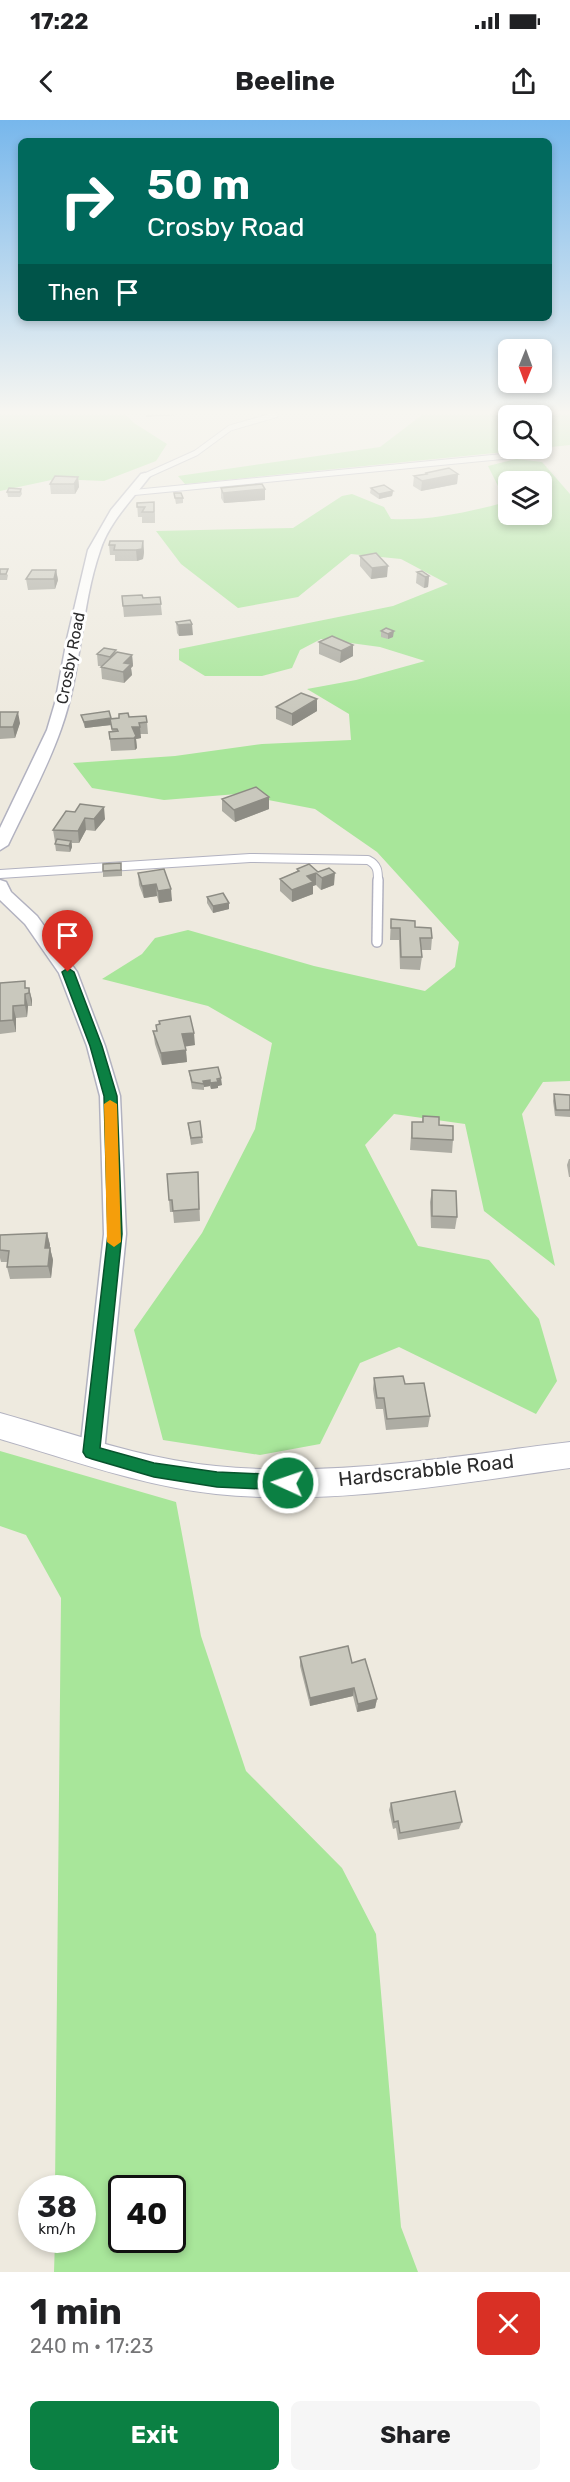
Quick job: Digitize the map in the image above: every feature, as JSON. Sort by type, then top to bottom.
[{"type":"street","name":"Crosby Road","points":[[0,845],[54,730],[62,703],[73,639],[94,550],[113,515]]},
{"type":"street","points":[[0,885],[3,894],[31,920],[68,972],[96,1046],[110,1096],[115,1234],[92,1452]]},
{"type":"street","name":"Hardscrabble Road","points":[[0,1426],[154,1470],[217,1480],[288,1483],[367,1478],[570,1455]]},
{"type":"lane","points":[[0,874],[250,858],[368,860],[375,864],[378,871],[377,942]]},
{"type":"green space","points":[[312,515],[389,515],[391,519],[420,519],[443,515],[498,515],[498,525],[552,525],[552,515],[570,515],[570,1081],[543,1082],[522,1114],[555,1266],[484,1211],[465,1124],[394,1114],[365,1145],[418,1246],[489,1260],[539,1319],[557,1381],[536,1414],[399,1347],[360,1363],[320,1444],[260,1455],[163,1440],[134,1330],[202,1233],[255,1129],[272,1043],[208,1006],[102,979],[142,954],[155,938],[188,930],[314,966],[425,991],[455,967],[459,942],[377,852],[315,809],[237,794],[164,800],[92,788],[73,763],[175,756],[262,744],[351,740],[349,714],[307,689],[356,680],[425,661],[380,647],[321,639],[300,650],[292,668],[262,676],[205,676],[179,660],[179,649],[393,606],[448,584],[401,559],[351,554],[298,597],[238,608],[181,564],[156,531],[293,528]]},
{"type":"green space","points":[[0,1451],[176,1502],[201,1636],[246,1771],[342,1868],[376,1934],[401,2227],[418,2272],[54,2272],[55,2253],[96,2253],[96,2175],[55,2175],[61,1598],[26,1535],[0,1526]]},
{"type":"building","points":[[110,541],[143,541],[142,549],[114,550],[115,545],[109,545]]},
{"type":"building","points":[[376,553],[388,566],[372,568],[360,556]]},
{"type":"building","points":[[0,569],[8,569],[6,574],[0,574]]},
{"type":"building","points":[[32,570],[56,570],[54,579],[26,579]]},
{"type":"building","points":[[422,571],[429,576],[425,577],[417,572]]},
{"type":"building","points":[[142,595],[143,598],[160,597],[161,604],[123,606],[122,596]]},
{"type":"building","points":[[190,620],[192,624],[178,625],[176,622]]},
{"type":"building","points":[[386,628],[394,631],[388,634],[381,631]]},
{"type":"building","points":[[332,636],[353,645],[341,651],[319,642]]},
{"type":"building","points":[[104,648],[116,650],[110,657],[97,654]]},
{"type":"building","points":[[117,652],[132,655],[124,663],[131,664],[123,672],[101,667]]},
{"type":"building","points":[[301,693],[317,699],[292,714],[276,707]]},
{"type":"building","points":[[109,711],[111,718],[84,722],[81,715]]},
{"type":"building","points":[[0,712],[18,712],[13,727],[0,727]]},
{"type":"building","points":[[128,713],[129,717],[146,716],[147,722],[139,723],[140,727],[132,727],[136,736],[134,738],[110,739],[109,732],[118,731],[112,729],[110,719],[119,718],[119,714]]},
{"type":"building","points":[[256,787],[269,797],[234,810],[222,799]]},
{"type":"building","points":[[80,804],[104,807],[94,819],[85,818],[78,831],[53,830],[66,811],[75,812]]},
{"type":"building","points":[[57,839],[71,841],[69,846],[55,844]]},
{"type":"building","points":[[121,863],[121,870],[103,871],[103,864]]},
{"type":"building","points":[[309,864],[318,872],[329,868],[335,873],[322,878],[316,873],[307,876],[313,882],[292,890],[280,879],[299,871],[297,869]]},
{"type":"building","points":[[164,869],[171,889],[158,891],[156,884],[142,886],[138,873]]},
{"type":"building","points":[[223,893],[229,903],[213,906],[207,897]]},
{"type":"building","points":[[391,919],[415,921],[415,927],[431,928],[432,938],[420,938],[422,957],[401,957],[400,928],[391,928]]},
{"type":"building","points":[[25,981],[25,988],[29,988],[29,993],[25,994],[25,1005],[13,1006],[13,1020],[0,1021],[0,983]]},
{"type":"building","points":[[190,1016],[194,1033],[182,1034],[186,1050],[161,1053],[153,1031],[157,1031],[156,1025],[160,1024],[159,1021]]},
{"type":"building","points":[[218,1067],[221,1078],[217,1079],[218,1082],[203,1081],[204,1084],[192,1082],[189,1071]]},
{"type":"building","points":[[554,1094],[570,1095],[570,1110],[556,1110]]},
{"type":"building","points":[[423,1116],[439,1117],[439,1125],[453,1126],[453,1140],[412,1138],[412,1122],[423,1122]]},
{"type":"building","points":[[200,1121],[202,1137],[191,1138],[188,1123]]},
{"type":"building","points":[[198,1172],[199,1209],[173,1211],[172,1200],[169,1200],[167,1174]]},
{"type":"building","points":[[432,1190],[456,1191],[457,1217],[432,1216]]},
{"type":"building","points":[[47,1233],[45,1248],[50,1248],[48,1266],[7,1267],[9,1251],[0,1250],[0,1235]]},
{"type":"building","points":[[403,1376],[405,1384],[424,1383],[430,1416],[387,1419],[384,1398],[377,1398],[374,1378]]},
{"type":"building","points":[[348,1646],[352,1663],[365,1659],[377,1699],[358,1704],[354,1688],[310,1698],[300,1657]]},
{"type":"building","points":[[455,1791],[462,1822],[400,1833],[398,1821],[394,1822],[391,1803]]},
{"type":"slow traffic","points":[[110,1104],[114,1242]]},
{"type":"route","points":[[68,972],[96,1046],[110,1096],[115,1234],[92,1452],[154,1470],[217,1480],[288,1483]]}]
